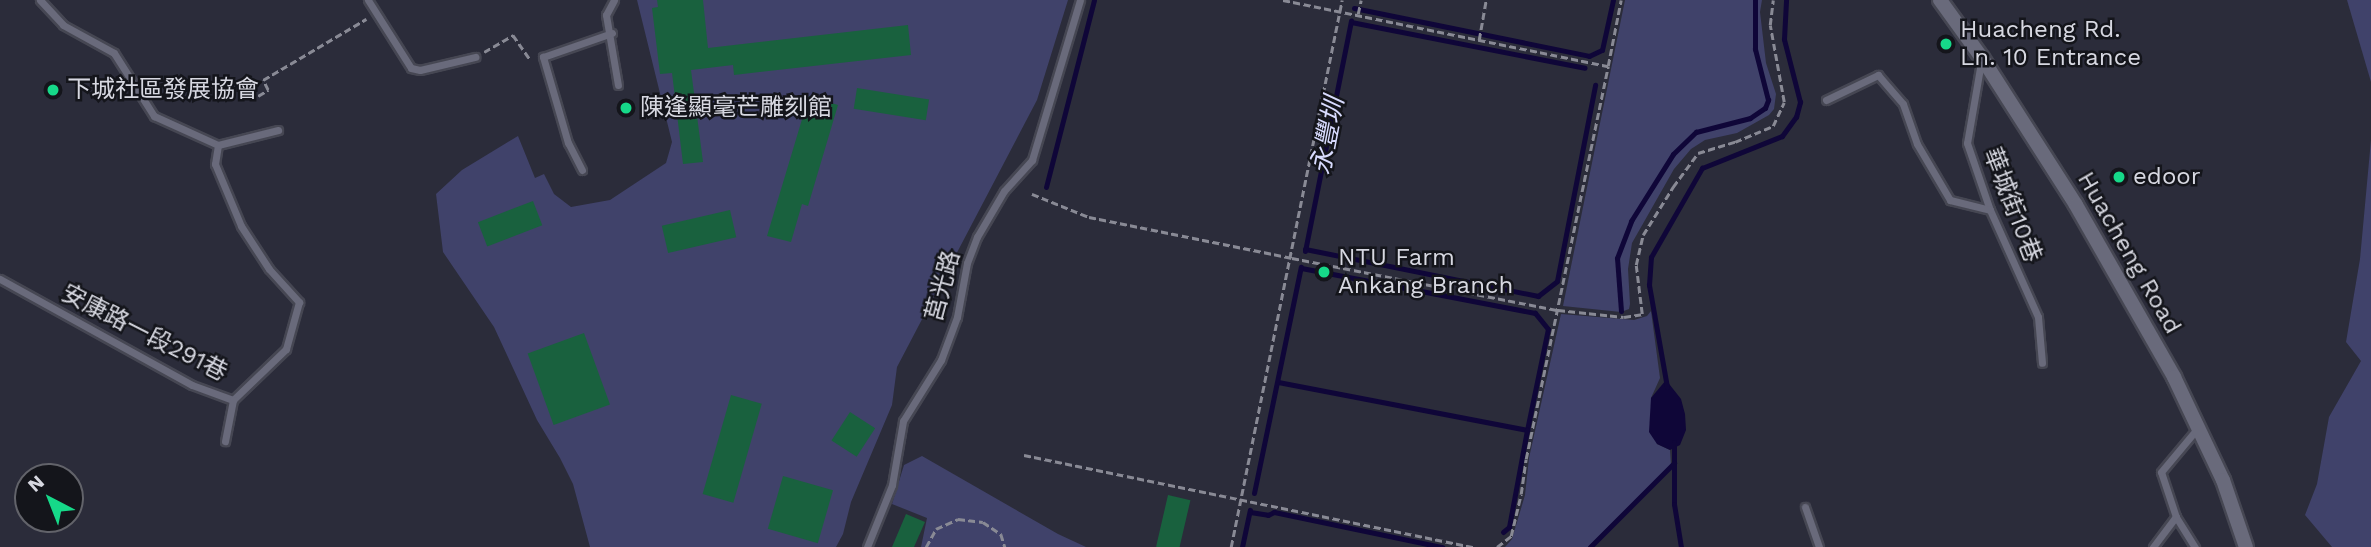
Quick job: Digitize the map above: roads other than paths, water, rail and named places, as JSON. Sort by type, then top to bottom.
[{"type":"street","name":"Huacheng Road","points":[[1940,0],[1982,58],[2076,205],[2174,377],[2223,480],[2246,547]]},
{"type":"lane","points":[[40,0],[64,25],[114,53],[154,116],[218,145],[278,130]]},
{"type":"lane","points":[[368,0],[411,68],[421,70],[475,57]]},
{"type":"lane","points":[[614,0],[606,15],[612,33],[618,85]]},
{"type":"lane","name":"莒光路","points":[[866,547],[892,485],[903,421],[941,360],[957,317],[967,263],[977,237],[1004,191],[1032,160],[1080,0]]},
{"type":"lane","points":[[582,170],[568,143],[543,57],[612,33]]},
{"type":"lane","name":"華城街10巷","points":[[1982,58],[1967,142],[1990,211],[2038,317],[2042,363]]},
{"type":"lane","points":[[1826,100],[1878,75],[1903,104],[1917,144],[1950,200],[1990,211]]},
{"type":"lane","points":[[218,145],[215,164],[241,226],[269,269],[299,302],[286,349],[233,400]]},
{"type":"lane","name":"安康路一段291巷","points":[[0,279],[192,385],[233,400],[225,441]]},
{"type":"lane","points":[[2195,547],[2176,517],[2161,472],[2198,428]]},
{"type":"lane","points":[[1805,507],[1819,547]]},
{"type":"lane","points":[[2153,547],[2176,517]]},
{"type":"waterway","points":[[1046,187],[1094,0]]},
{"type":"waterway","points":[[1354,8],[1589,56],[1602,50],[1613,0]]},
{"type":"waterway","points":[[1621,311],[1617,258],[1631,221],[1673,154],[1696,132],[1750,118],[1765,108],[1768,100],[1755,49],[1755,0]]},
{"type":"waterway","points":[[1667,387],[1649,285],[1651,257],[1702,168],[1782,136],[1796,117],[1800,102],[1784,39],[1786,0]]},
{"type":"waterway","name":"永豐圳","points":[[1305,251],[1351,21]]},
{"type":"waterway","points":[[1351,22],[1585,68]]},
{"type":"waterway","points":[[1305,249],[1538,296],[1557,281],[1595,85]]},
{"type":"waterway","name":"永豐圳","points":[[1254,493],[1301,267]]},
{"type":"waterway","points":[[1278,382],[1527,430],[1548,329],[1535,313],[1301,268]]},
{"type":"waterway","points":[[1503,532],[1509,527],[1527,430]]},
{"type":"waterway","points":[[1674,442],[1674,504],[1681,547]]},
{"type":"waterway","points":[[1590,547],[1674,463]]},
{"type":"waterway","name":"永豐圳","points":[[1242,547],[1250,510]]},
{"type":"waterway","points":[[1250,512],[1268,515],[1274,512],[1442,547]]},
{"type":"place","name":"Huacheng Rd. Ln. 10 Entrance","points":[[1946,44]]},
{"type":"place","name":"下城社區發展協會","points":[[53,90]]},
{"type":"place","name":"陳逢顯毫芒雕刻館","points":[[626,108]]},
{"type":"place","name":"edoor","points":[[2119,177]]},
{"type":"place","name":"NTU Farm Ankang Branch","points":[[1324,272]]}]
